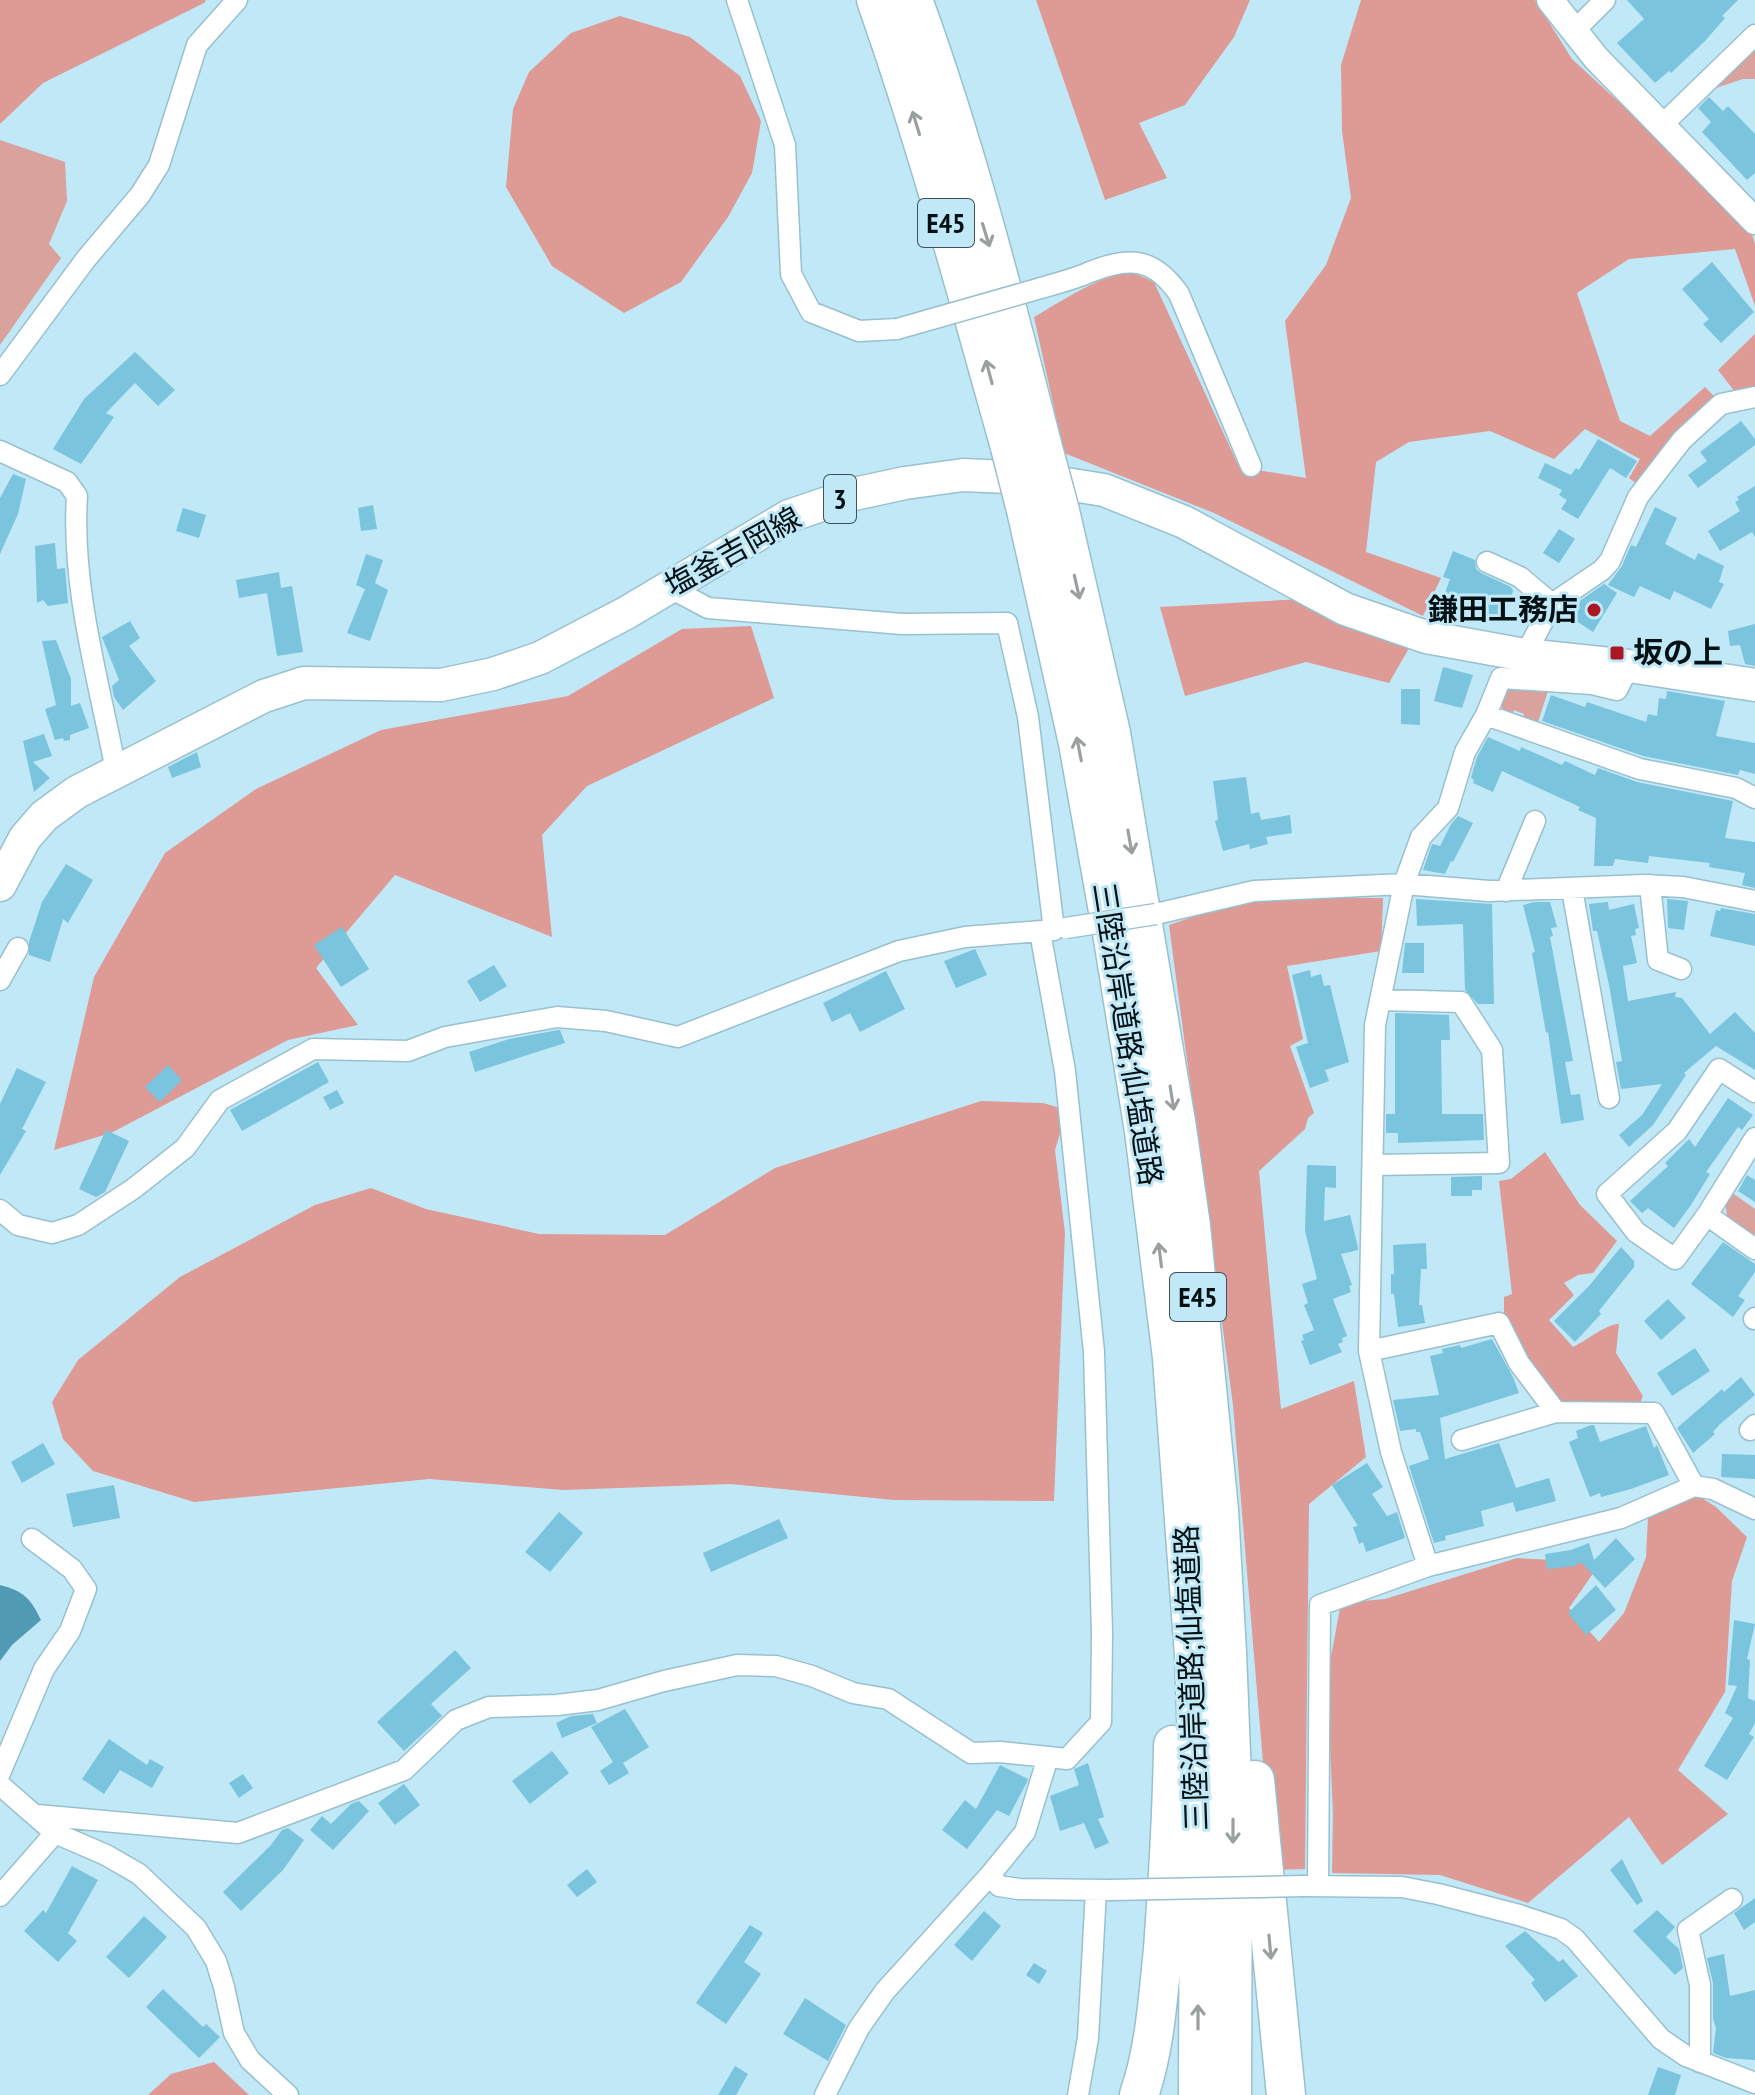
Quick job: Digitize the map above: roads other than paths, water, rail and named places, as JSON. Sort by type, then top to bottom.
[{"type":"highway","name":"三陸沿岸道路;仙塩道路","points":[[876,0],[960,270],[1026,446]]},
{"type":"highway","name":"三陸沿岸道路;仙塩道路","points":[[913,0],[999,277],[1026,446],[1043,512],[1078,743],[1144,1131],[1219,1510],[1233,1803],[1232,2095]]},
{"type":"highway","name":"三陸沿岸道路;仙塩道路","points":[[1187,1349],[1199,1805],[1198,2095]]},
{"type":"highway","points":[[1139,2095],[1145,2077],[1159,1991],[1171,1844],[1175,1643],[1187,1349]]},
{"type":"highway","points":[[1187,1349],[1245,1671],[1286,2095]]},
{"type":"main road","name":"塩釜吉岡線","points":[[0,885],[25,838],[44,816],[77,792],[264,696],[304,683],[441,685],[493,674],[540,658],[670,588],[789,516],[854,494],[963,475],[1028,478],[1104,490],[1171,516],[1345,609],[1426,637],[1525,655],[1629,666],[1755,685]]},
{"type":"street","points":[[0,375],[86,259],[140,195],[159,165],[197,45],[237,0]]},
{"type":"street","points":[[737,0],[785,145],[791,274],[811,312],[859,331],[897,329],[1118,263],[1138,262],[1154,267],[1167,277],[1179,294],[1251,466]]},
{"type":"street","points":[[1550,0],[1596,58],[1755,221]]},
{"type":"street","points":[[1574,31],[1605,0]]},
{"type":"street","points":[[1662,125],[1755,35]]},
{"type":"street","points":[[1525,655],[1552,604],[1602,570],[1610,561],[1638,497],[1682,440],[1721,404],[1755,397]]},
{"type":"street","points":[[0,451],[67,482],[77,496],[75,529],[84,607],[116,771]]},
{"type":"street","points":[[1487,562],[1520,577],[1552,604]]},
{"type":"street","points":[[37,1815],[238,1833],[404,1770],[456,1720],[489,1707],[598,1700],[737,1665],[776,1666],[812,1676],[853,1693],[888,1699],[971,1753],[1000,1752],[1067,1759],[1101,1722],[1102,1633],[1094,1352],[1054,930],[1028,717],[1007,623],[902,624],[708,608],[670,588]]},
{"type":"street","points":[[1428,1566],[1391,1452],[1369,1351],[1375,1025],[1404,884],[1421,837],[1448,808],[1465,752],[1486,715],[1501,678],[1592,684],[1617,690],[1629,666]]},
{"type":"street","points":[[1486,715],[1640,769],[1736,788],[1755,798]]},
{"type":"street","points":[[1506,891],[1535,821]]},
{"type":"street","points":[[0,1210],[18,1225],[52,1233],[78,1225],[133,1189],[185,1148],[220,1100],[313,1049],[408,1051],[445,1037],[557,1017],[606,1021],[678,1037],[899,951],[965,937],[1054,930],[1156,914],[1254,891],[1404,884],[1506,891],[1650,885],[1683,887],[1755,901]]},
{"type":"street","points":[[1650,885],[1658,960],[1681,969]]},
{"type":"street","points":[[1572,889],[1609,1098]]},
{"type":"street","points":[[0,980],[18,948]]},
{"type":"street","points":[[1373,1165],[1499,1163],[1492,1050],[1461,1002],[1380,1000]]},
{"type":"street","points":[[1755,1092],[1719,1069],[1677,1131],[1607,1194],[1636,1232],[1675,1259],[1707,1215],[1755,1138]]},
{"type":"street","points":[[1707,1215],[1755,1249]]},
{"type":"street","points":[[1369,1351],[1499,1323],[1519,1363],[1556,1412]]},
{"type":"street","points":[[1462,1440],[1556,1412],[1654,1413],[1694,1486]]},
{"type":"street","points":[[1311,1886],[1320,1605],[1428,1566],[1621,1518],[1694,1486],[1713,1489],[1755,1509]]},
{"type":"street","points":[[0,1773],[44,1669],[70,1631],[86,1589],[72,1569],[32,1539]]},
{"type":"street","points":[[825,2095],[859,2028],[885,1991],[1025,1832],[1048,1757]]},
{"type":"street","points":[[0,1785],[55,1833],[106,1855],[139,1874],[196,1928],[216,1961],[234,2033],[250,2060],[288,2095]]},
{"type":"street","points":[[0,1896],[55,1833]]},
{"type":"street","points":[[990,1875],[999,1886],[1103,1890],[1402,1887],[1519,1915],[1561,1929],[1575,1939],[1661,2039],[1700,2062],[1755,2083]]},
{"type":"street","points":[[1078,2095],[1088,2038],[1103,1890]]},
{"type":"street","points":[[1700,2062],[1700,1985],[1688,1930],[1732,1899]]},
{"type":"water","points":[[0,1585],[26,1597],[41,1620],[12,1645],[0,1661]]},
{"type":"place","name":"鎌田工務店","points":[[1594,610]]},
{"type":"place","name":"坂の上","points":[[1617,653]]}]
